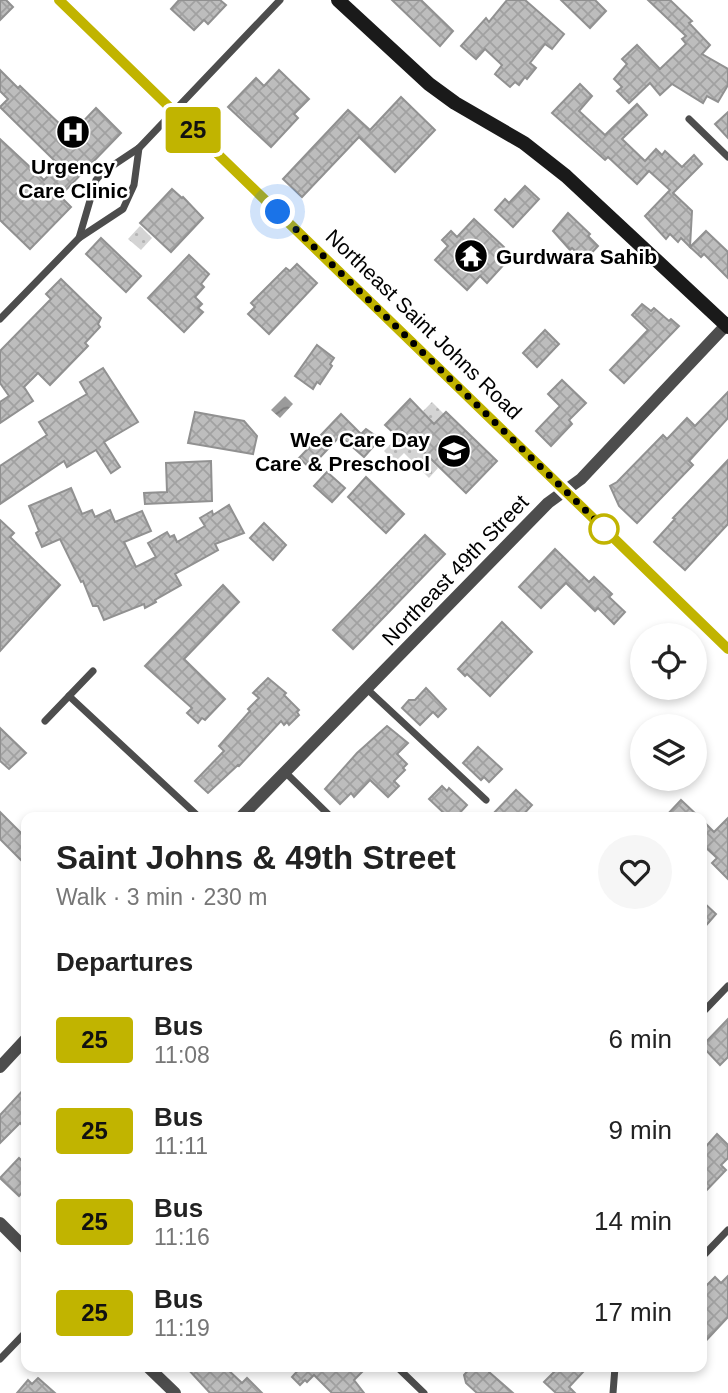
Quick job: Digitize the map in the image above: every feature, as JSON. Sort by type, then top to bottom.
[{"type":"main road","name":"Northeast Saint Johns Road","points":[[59,0],[728,649]]},
{"type":"main road","points":[[338,0],[429,84],[455,103],[515,137],[566,176],[727,325]]},
{"type":"street","points":[[79,238],[96,180],[103,172],[139,148],[280,0]]},
{"type":"street","points":[[689,119],[728,157]]},
{"type":"street","points":[[0,319],[79,238],[123,209],[134,185],[139,148]]},
{"type":"street","name":"Northeast 49th Street","points":[[246,812],[548,503],[581,479],[727,325]]},
{"type":"street","points":[[45,721],[93,671]]},
{"type":"street","points":[[366,688],[486,800]]},
{"type":"street","points":[[69,696],[194,812]]},
{"type":"street","points":[[285,772],[326,812]]},
{"type":"street","points":[[707,1008],[728,986]]},
{"type":"street","points":[[0,1067],[21,1044]]},
{"type":"street","points":[[0,1223],[21,1244]]},
{"type":"street","points":[[707,1252],[728,1230]]},
{"type":"street","points":[[0,1359],[21,1337]]},
{"type":"street","points":[[153,1372],[175,1393]]},
{"type":"street","points":[[402,1372],[424,1393]]},
{"type":"street","points":[[613,1393],[615,1372]]},
{"type":"shaded area","points":[[140,226],[152,238],[141,250],[128,239]]},
{"type":"shaded area","points":[[432,402],[444,414],[415,444],[438,468],[429,478],[404,453],[395,462],[384,451]]},
{"type":"water","points":[[285,396],[293,404],[280,418],[271,410]]},
{"type":"building","points":[[0,0],[6,0],[13,7],[0,20]]},
{"type":"building","points":[[179,0],[220,0],[226,5],[208,24],[204,20],[194,30],[171,9]]},
{"type":"building","points":[[392,0],[421,0],[453,31],[440,46]]},
{"type":"building","points":[[507,0],[525,0],[564,34],[552,49],[545,44],[530,63],[536,68],[527,79],[525,77],[519,85],[515,82],[510,87],[495,74],[502,65],[485,49],[476,59],[461,46],[486,18],[489,22]]},
{"type":"building","points":[[561,0],[595,0],[606,11],[590,28]]},
{"type":"building","points":[[648,0],[670,0],[692,21],[689,23],[710,45],[702,54],[728,69],[728,85],[718,102],[707,96],[703,103],[672,84],[660,95],[650,83],[629,103],[617,91],[622,87],[614,79],[627,64],[622,59],[637,45],[660,69],[686,44],[682,39],[686,36]]},
{"type":"building","points":[[0,70],[65,129],[68,125],[74,131],[96,108],[121,133],[60,196],[71,207],[30,249],[0,220],[0,139],[44,180],[59,165],[0,107],[8,99],[0,91]]},
{"type":"building","points":[[279,70],[309,99],[294,114],[298,118],[271,147],[228,107],[256,78],[264,86]]},
{"type":"building","points":[[580,84],[592,96],[579,111],[605,135],[637,104],[647,115],[622,139],[645,161],[656,149],[662,155],[665,151],[682,167],[694,155],[702,164],[673,193],[692,211],[690,247],[681,238],[678,242],[670,234],[666,239],[645,216],[670,190],[649,171],[637,184],[608,157],[605,160],[552,113]]},
{"type":"building","points":[[401,97],[435,130],[395,172],[359,137],[302,197],[283,179],[348,110],[370,130]]},
{"type":"building","points":[[728,112],[728,138],[715,124]]},
{"type":"building","points":[[525,186],[539,199],[513,227],[495,210],[505,199],[509,203]]},
{"type":"building","points":[[172,189],[203,218],[171,252],[140,223]]},
{"type":"building","points":[[568,213],[590,234],[588,236],[598,246],[585,260],[572,248],[570,250],[553,231]]},
{"type":"building","name":"Gurdwara Sahib","points":[[474,219],[504,247],[500,252],[508,260],[487,283],[480,276],[467,290],[435,260],[448,246],[442,240],[451,231],[457,237]]},
{"type":"building","points":[[706,231],[728,252],[728,278],[704,254],[701,257],[690,247]]},
{"type":"building","points":[[101,238],[141,276],[126,292],[86,254]]},
{"type":"building","points":[[189,255],[209,274],[201,284],[204,287],[195,297],[202,304],[198,308],[203,312],[184,332],[148,298]]},
{"type":"building","points":[[297,264],[317,283],[269,334],[248,314],[255,307],[251,303],[286,268],[290,271]]},
{"type":"building","points":[[61,279],[101,318],[98,324],[100,327],[85,343],[88,346],[50,385],[38,373],[24,387],[33,401],[0,423],[0,402],[9,396],[0,383],[0,351],[51,299],[46,294]]},
{"type":"building","points":[[642,304],[651,311],[654,308],[679,326],[624,383],[610,370],[648,330],[632,315]]},
{"type":"building","points":[[545,330],[559,344],[537,367],[523,353]]},
{"type":"building","points":[[317,345],[334,358],[320,384],[317,382],[313,389],[295,376]]},
{"type":"building","points":[[103,368],[138,422],[104,442],[120,467],[111,473],[96,450],[67,467],[64,461],[0,504],[0,466],[47,435],[39,422],[87,394],[80,382]]},
{"type":"building","points":[[562,380],[586,403],[569,420],[572,424],[551,446],[536,431],[560,406],[548,394]]},
{"type":"building","points":[[728,392],[728,418],[689,461],[693,465],[637,523],[619,506],[610,486],[663,435],[667,439],[687,418],[695,426]]},
{"type":"building","name":"Wee Care Day Care & Preschool","points":[[410,399],[434,424],[446,412],[497,461],[466,493],[402,431],[397,436],[385,425]]},
{"type":"building","points":[[195,412],[244,421],[257,436],[253,454],[188,443]]},
{"type":"building","points":[[341,414],[361,434],[366,429],[380,439],[364,457],[340,436],[310,468],[299,458]]},
{"type":"building","points":[[728,460],[728,524],[685,570],[654,542]]},
{"type":"building","points":[[211,461],[212,501],[145,504],[144,493],[167,492],[166,463]]},
{"type":"building","points":[[327,472],[345,488],[332,502],[314,486]]},
{"type":"building","points":[[366,477],[404,514],[386,533],[348,497]]},
{"type":"building","points":[[71,488],[82,514],[92,510],[95,517],[110,510],[115,522],[142,511],[151,531],[124,542],[136,567],[156,557],[148,543],[167,532],[170,537],[174,535],[177,542],[205,526],[200,518],[212,511],[213,515],[229,505],[244,533],[215,544],[218,550],[175,574],[181,585],[155,600],[156,602],[104,620],[98,606],[93,606],[60,539],[42,547],[29,506]]},
{"type":"building","points":[[0,520],[14,533],[10,537],[60,585],[0,651]]},
{"type":"building","points":[[264,523],[286,545],[273,560],[250,538]]},
{"type":"building","points":[[425,535],[445,554],[353,649],[333,630]]},
{"type":"building","points":[[555,549],[589,582],[594,577],[612,594],[609,597],[625,612],[614,624],[598,608],[595,611],[566,583],[541,608],[519,587]]},
{"type":"building","points":[[223,585],[239,602],[184,659],[225,699],[205,720],[202,718],[198,723],[187,713],[192,708],[145,666]]},
{"type":"building","points":[[502,622],[532,652],[490,696],[458,669]]},
{"type":"building","points":[[268,678],[286,693],[284,695],[299,710],[299,715],[289,725],[287,722],[284,725],[281,721],[239,766],[208,793],[195,781],[224,751],[219,746],[250,711],[248,709],[259,698],[253,693]]},
{"type":"building","points":[[426,688],[446,709],[438,717],[433,712],[420,725],[402,708],[409,700],[415,700]]},
{"type":"building","points":[[387,726],[408,743],[397,754],[407,764],[394,781],[399,786],[388,797],[370,780],[354,797],[351,793],[340,804],[325,789],[357,753]]},
{"type":"building","points":[[0,728],[26,753],[9,769],[0,761]]},
{"type":"building","points":[[478,747],[502,769],[489,782],[484,777],[481,780],[463,763]]},
{"type":"building","points":[[442,786],[447,791],[449,788],[467,805],[461,812],[443,812],[429,799]]},
{"type":"building","points":[[516,790],[532,805],[526,812],[495,812]]},
{"type":"building","points":[[681,800],[694,812],[670,812]]},
{"type":"building","points":[[0,812],[21,833],[21,860],[0,839]]},
{"type":"building","points":[[728,818],[728,879],[712,863],[717,858],[707,849],[707,825],[714,832]]},
{"type":"building","points":[[707,906],[716,914],[707,924]]},
{"type":"building","points":[[728,1019],[728,1057],[720,1065],[707,1051],[707,1041]]},
{"type":"building","points":[[21,1092],[21,1124],[0,1143],[0,1115]]},
{"type":"building","points":[[717,1134],[728,1145],[728,1158],[721,1165],[726,1170],[707,1190],[707,1145]]},
{"type":"building","points":[[19,1158],[21,1160],[19,1196],[0,1178]]},
{"type":"building","points":[[728,1276],[728,1317],[707,1340],[707,1285],[715,1277],[721,1283]]},
{"type":"building","points":[[191,1372],[230,1372],[242,1383],[247,1378],[262,1393],[210,1393]]},
{"type":"building","points":[[296,1372],[362,1372],[354,1380],[364,1393],[332,1393],[314,1375],[300,1385],[292,1377]]},
{"type":"building","points":[[467,1372],[489,1372],[513,1393],[477,1393],[466,1383],[464,1375]]},
{"type":"building","points":[[554,1372],[583,1372],[569,1387],[575,1393],[556,1393],[544,1382]]},
{"type":"building","points":[[38,1378],[55,1393],[17,1393],[28,1380],[32,1384]]},
{"type":"bus line","name":"25","points":[[59,0],[728,649]]},
{"type":"place","name":"Urgency Care Clinic","points":[[73,132]]},
{"type":"place","name":"Gurdwara Sahib","points":[[471,256]]},
{"type":"place","name":"Wee Care Day Care & Preschool","points":[[454,451]]},
{"type":"route","points":[[278,212],[613,537],[604,529]]}]
